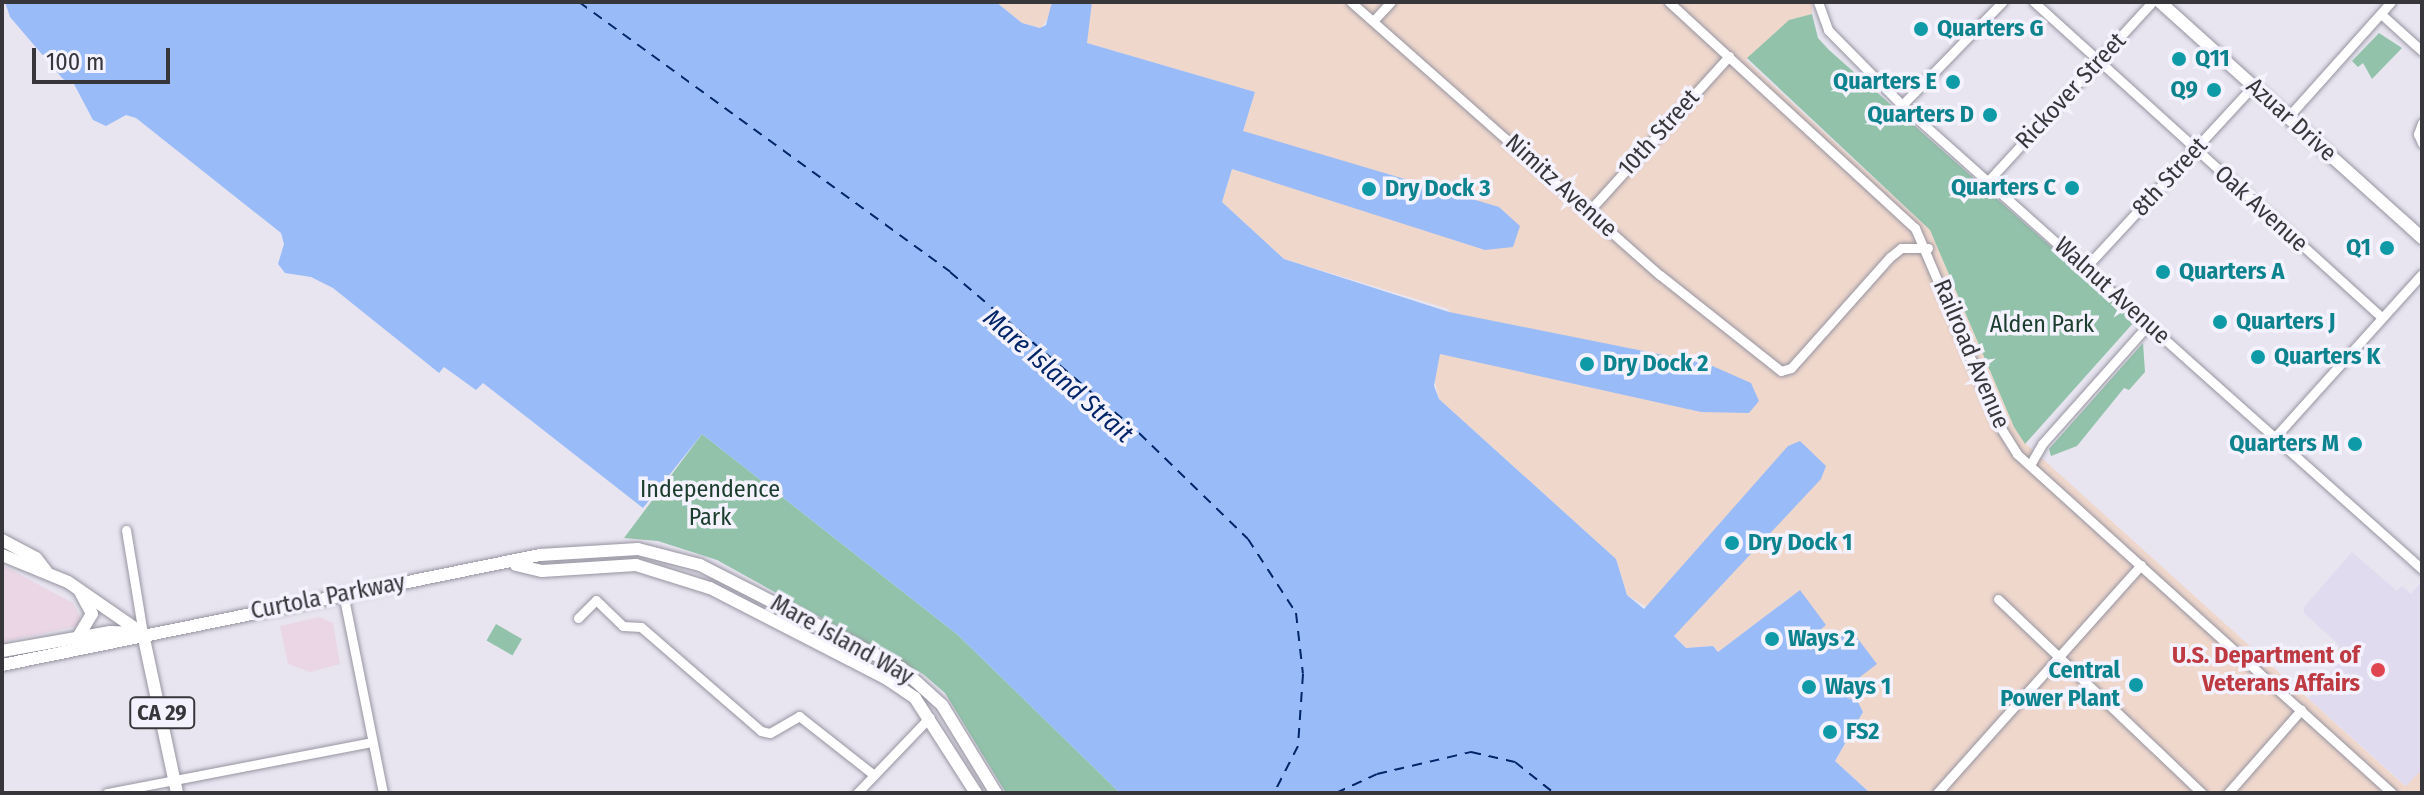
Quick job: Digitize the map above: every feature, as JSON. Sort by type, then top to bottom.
[{"type":"main road","name":"Azuar Drive","points":[[2160,2],[2422,238]]},
{"type":"main road","points":[[2,540],[36,558],[46,571]]},
{"type":"main road","name":"Curtola Parkway","points":[[2,665],[343,593],[512,565],[586,549],[638,549]]},
{"type":"main road","name":"Mare Island Way","points":[[638,549],[700,565],[901,668],[942,705],[996,793]]},
{"type":"main road","points":[[2,555],[31,570],[46,571],[77,587],[143,634]]},
{"type":"main road","name":"Curtola Parkway","points":[[512,565],[542,571],[636,565]]},
{"type":"main road","name":"Mare Island Way","points":[[636,565],[710,588],[887,679],[930,717],[976,793]]},
{"type":"main road","points":[[77,587],[92,614],[78,637]]},
{"type":"main road","name":"Curtola Parkway","points":[[2,651],[78,637],[143,634]]},
{"type":"main road","name":"CA 29","points":[[143,634],[177,793]]},
{"type":"main road","points":[[930,717],[942,705]]},
{"type":"street","name":"Nimitz Avenue","points":[[1351,2],[1660,275],[1781,371],[1791,368],[1901,248],[1928,248]]},
{"type":"street","points":[[1373,21],[1391,2]]},
{"type":"street","name":"Railroad Avenue","points":[[1669,2],[1897,208],[1928,248],[1999,425],[2030,465],[2392,793]]},
{"type":"street","points":[[1818,6],[1826,2]]},
{"type":"street","points":[[1902,105],[2002,2]]},
{"type":"street","name":"Oak Avenue","points":[[2034,2],[2097,63],[2382,318]]},
{"type":"street","name":"Rickover Street","points":[[1989,180],[2152,2]]},
{"type":"street","points":[[2288,117],[2391,2]]},
{"type":"street","name":"Walnut Avenue","points":[[1818,6],[1845,50],[1902,105],[2422,569]]},
{"type":"street","points":[[2381,14],[2421,48]]},
{"type":"street","name":"10th Street","points":[[1589,211],[1729,56]]},
{"type":"street","name":"8th Street","points":[[2086,267],[2253,86]]},
{"type":"street","points":[[2422,123],[2418,134],[2422,143]]},
{"type":"street","points":[[2275,437],[2422,274]]},
{"type":"street","points":[[2030,465],[2042,444],[2149,324]]},
{"type":"street","points":[[126,530],[143,634]]},
{"type":"street","points":[[1937,793],[2141,565]]},
{"type":"street","points":[[343,593],[383,793]]},
{"type":"street","points":[[1998,599],[2202,793]]},
{"type":"street","points":[[578,618],[596,600],[623,626],[641,627],[761,731],[770,733],[799,716],[874,775]]},
{"type":"street","points":[[2228,793],[2301,710]]},
{"type":"street","points":[[857,793],[930,717]]},
{"type":"street","points":[[107,793],[372,742]]},
{"type":"shaded area","points":[[996,2],[1812,2],[1812,14],[1789,20],[1746,60],[1930,230],[2014,427],[2025,443],[2405,786],[2422,769],[2422,793],[1870,793],[1835,761],[1863,712],[1841,704],[1793,595],[1718,652],[1713,646],[1686,648],[1647,607],[1627,595],[1616,559],[1439,399],[1434,377],[1449,309],[1284,259],[1222,202],[1232,169],[1241,172],[1243,130],[1255,92],[1087,43],[1087,28],[1048,18],[1041,28],[1022,23]]},
{"type":"shaded area","name":"U.S. Department of Veterans Affairs","points":[[2352,552],[2397,591],[2402,586],[2411,594],[2422,581],[2422,769],[2406,786],[2308,698],[2337,665],[2339,645],[2304,613],[2304,607]]},
{"type":"shaded area","points":[[2,565],[73,603],[81,618],[77,626],[2,642]]},
{"type":"shaded area","points":[[319,617],[333,623],[340,664],[310,672],[288,664],[280,626]]},
{"type":"green space","name":"Alden Park","points":[[1812,14],[1818,38],[1829,50],[2135,321],[2025,444],[2014,427],[1930,230],[1747,58],[1789,20]]},
{"type":"green space","points":[[2379,33],[2402,48],[2372,79],[2363,63],[2358,67],[2352,61]]},
{"type":"green space","points":[[2143,343],[2145,372],[2129,390],[2124,388],[2077,446],[2051,456],[2049,449]]},
{"type":"green space","name":"Independence Park","points":[[702,434],[958,635],[1120,793],[1006,793],[945,693],[923,674],[717,560],[658,541],[624,538]]},
{"type":"green space","points":[[496,624],[522,639],[512,655],[486,640]]},
{"type":"water","name":"Mare Island Strait","points":[[5,2],[996,2],[1022,23],[1040,28],[1046,25],[1052,2],[1092,2],[1087,43],[1255,92],[1243,131],[1499,207],[1520,226],[1513,247],[1485,250],[1232,169],[1222,202],[1284,259],[1449,312],[1708,364],[1751,383],[1759,401],[1749,413],[1701,412],[1440,354],[1434,386],[1439,399],[1616,559],[1627,595],[1644,609],[1788,446],[1800,441],[1826,466],[1821,479],[1674,636],[1686,648],[1713,646],[1718,652],[1800,590],[1826,625],[1820,630],[1829,643],[1849,627],[1877,664],[1856,680],[1862,689],[1848,699],[1856,698],[1863,712],[1835,761],[1870,793],[1120,793],[958,635],[702,434],[643,508],[483,383],[476,390],[444,367],[439,373],[333,288],[311,277],[285,273],[278,264],[284,244],[281,233],[136,118],[126,115],[106,126],[93,120],[74,84],[63,79],[10,17]]},
{"type":"ferry route","points":[[579,2],[950,272],[1139,433],[1248,539],[1296,613],[1303,674],[1298,746],[1274,793]]},
{"type":"ferry route","points":[[1336,793],[1377,774],[1471,752],[1515,762],[1554,793]]},
{"type":"place","name":"Quarters G","points":[[1921,29]]},
{"type":"place","name":"Q11","points":[[2179,59]]},
{"type":"place","name":"Quarters E","points":[[1953,82]]},
{"type":"place","name":"Q9","points":[[2214,90]]},
{"type":"place","name":"Quarters D","points":[[1990,115]]},
{"type":"place","name":"Quarters C","points":[[2072,188]]},
{"type":"place","name":"Dry Dock 3","points":[[1369,189]]},
{"type":"place","name":"Q1","points":[[2387,248]]},
{"type":"place","name":"Quarters A","points":[[2163,272]]},
{"type":"place","name":"Quarters J","points":[[2220,322]]},
{"type":"place","name":"Quarters K","points":[[2258,357]]},
{"type":"place","name":"Dry Dock 2","points":[[1587,364]]},
{"type":"place","name":"Quarters M","points":[[2355,444]]},
{"type":"place","name":"Dry Dock 1","points":[[1732,543]]},
{"type":"place","name":"Ways 2","points":[[1772,639]]},
{"type":"place","name":"U.S. Department of Veterans Affairs","points":[[2378,670]]},
{"type":"place","name":"Central Power Plant","points":[[2136,685]]},
{"type":"place","name":"Ways 1","points":[[1809,687]]},
{"type":"place","name":"FS2","points":[[1830,732]]}]
